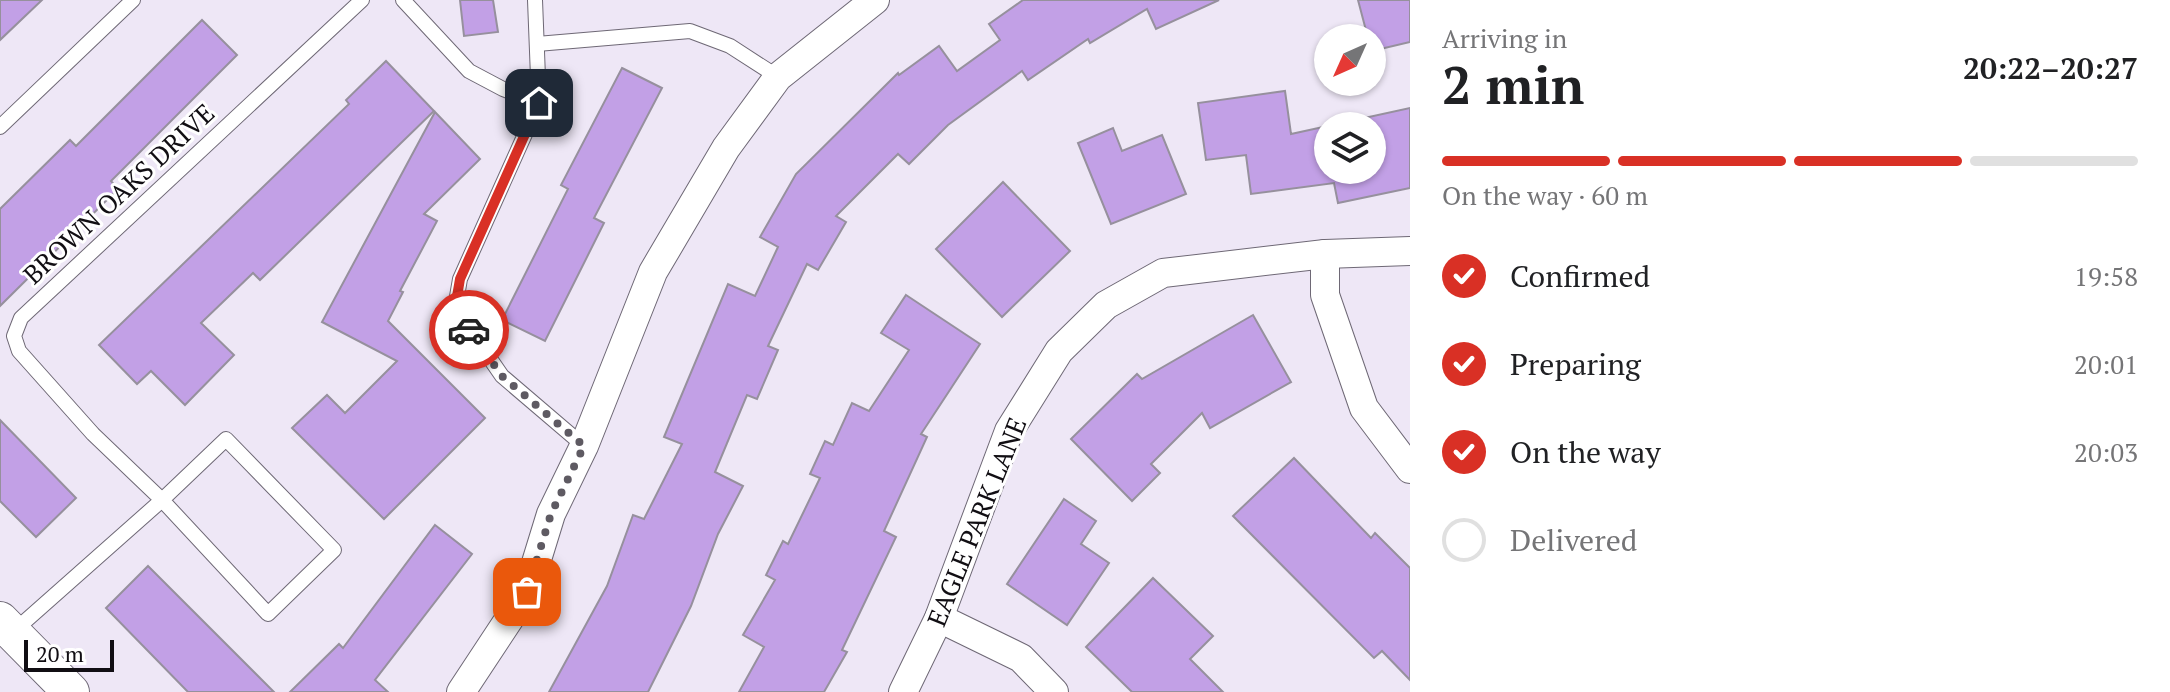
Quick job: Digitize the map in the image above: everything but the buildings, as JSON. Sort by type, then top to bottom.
[{"type":"street","points":[[461,692],[527,592],[551,514],[584,446],[653,272],[726,148],[778,77],[875,0]]},
{"type":"street","name":"EAGLE PARK LANE","points":[[903,692],[939,618],[1009,431],[1059,351],[1106,305],[1163,273],[1325,254],[1410,251]]},
{"type":"street","points":[[1325,254],[1325,295],[1364,408],[1410,469]]},
{"type":"street","points":[[939,618],[1021,658],[1054,692]]},
{"type":"street","points":[[6,627],[71,692]]},
{"type":"lane","points":[[0,127],[133,0]]},
{"type":"lane","name":"BROWN OAKS DRIVE","points":[[162,500],[93,434],[19,351],[14,336],[21,318],[362,0]]},
{"type":"lane","points":[[403,0],[469,71],[539,103]]},
{"type":"lane","points":[[535,0],[539,103],[460,279],[455,308],[502,376],[584,446]]},
{"type":"lane","points":[[537,44],[690,31],[730,46],[778,77]]},
{"type":"lane","points":[[6,627],[162,500],[226,439],[334,550],[268,614],[162,500]]},
{"type":"way so far","points":[[469,330],[502,376],[584,446],[551,514],[527,592]]},
{"type":"route","points":[[469,330],[455,308],[460,279],[539,103]]}]
